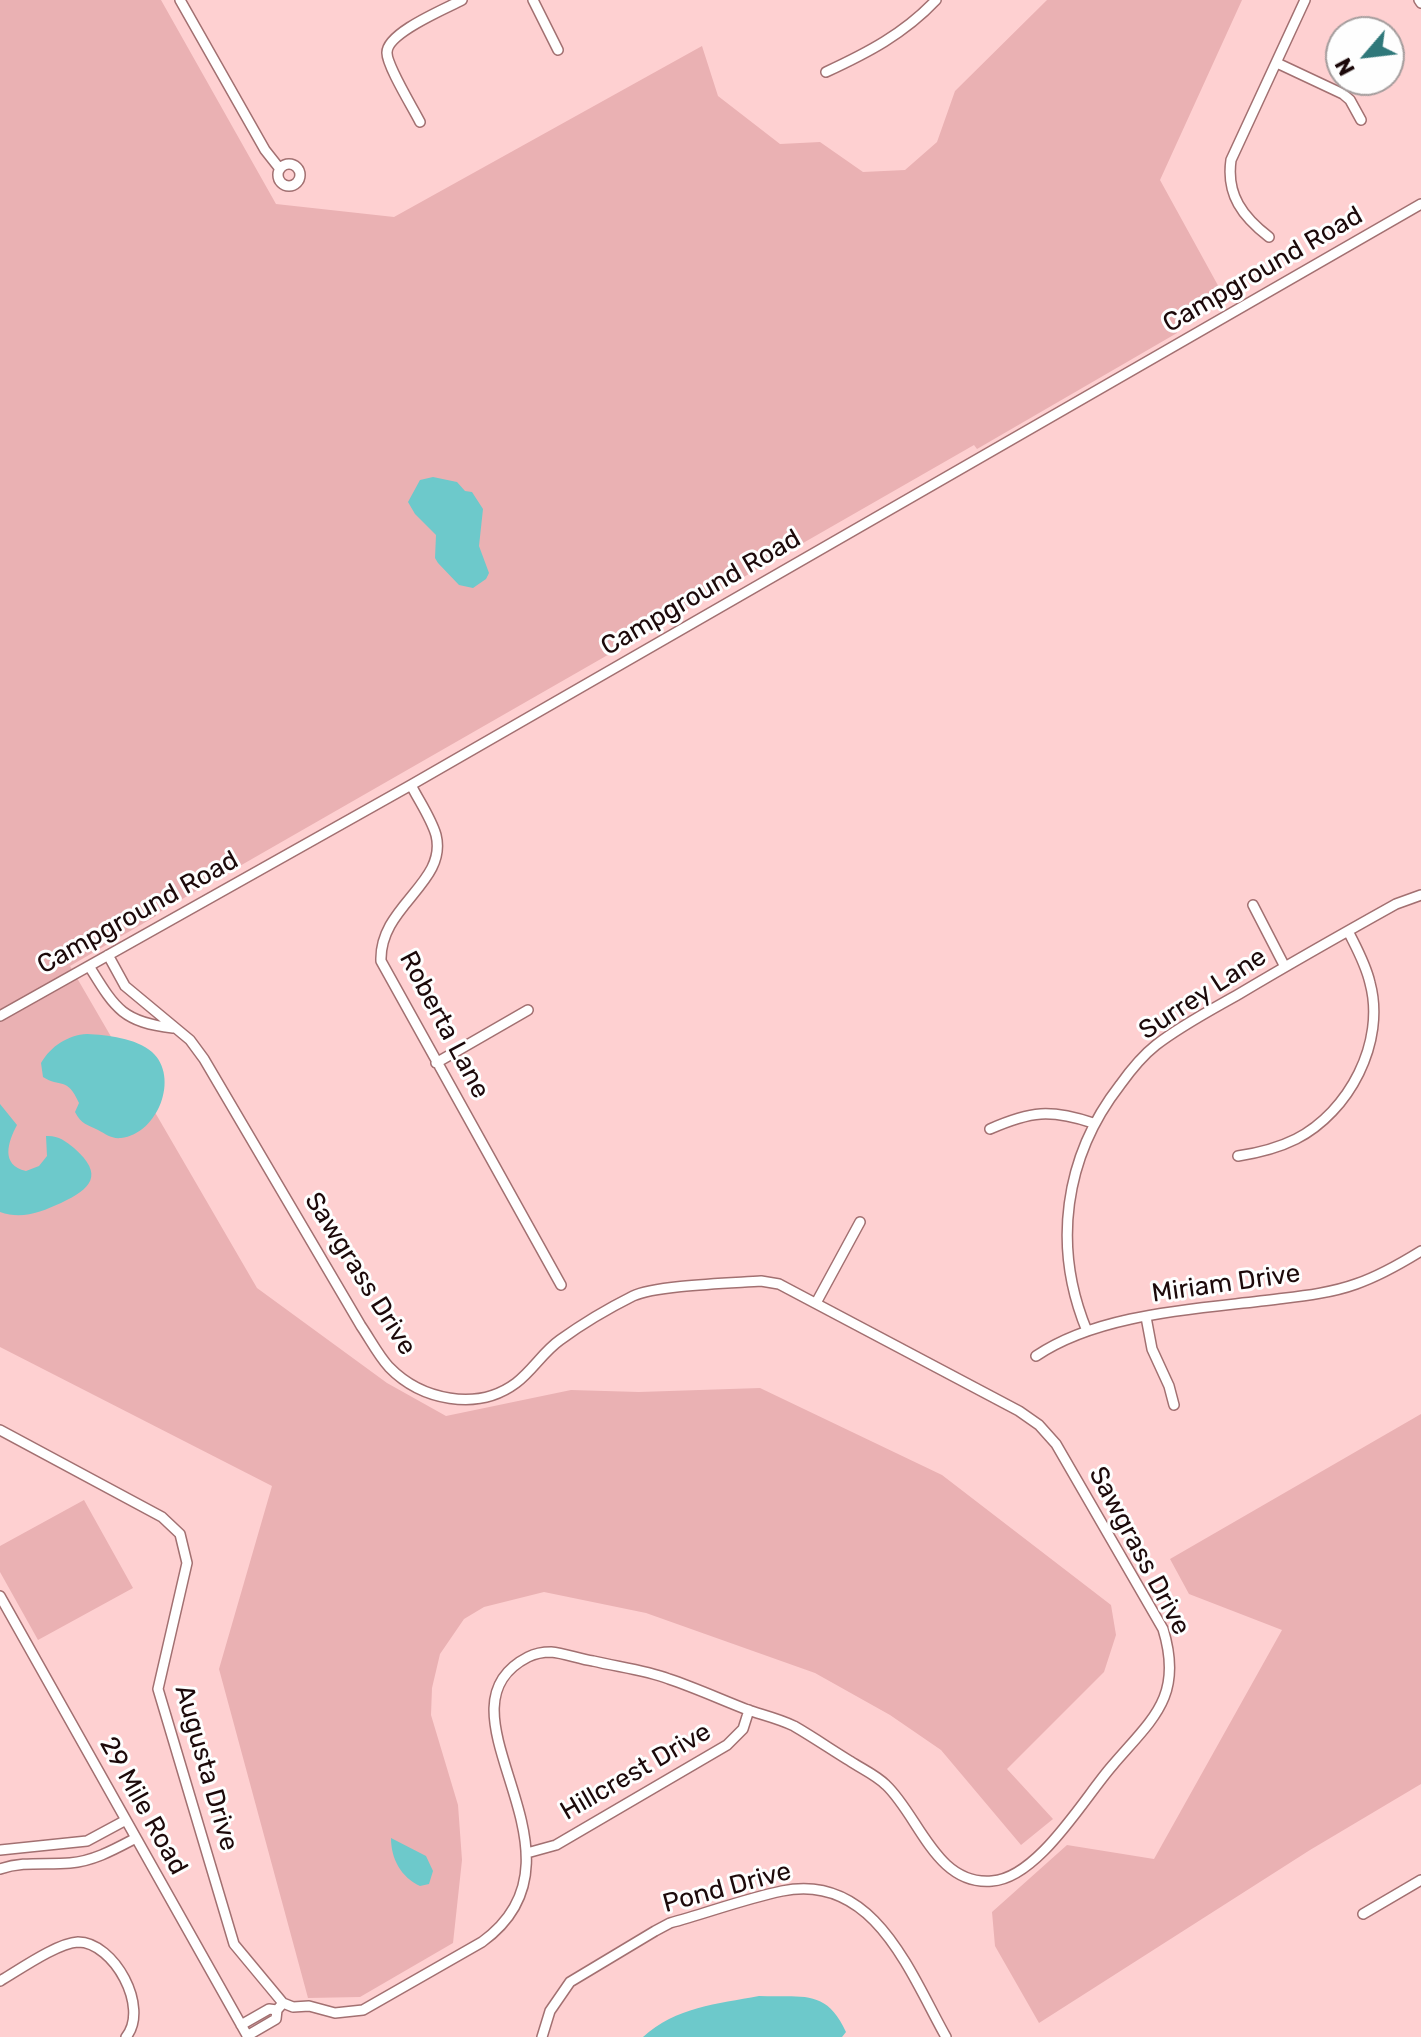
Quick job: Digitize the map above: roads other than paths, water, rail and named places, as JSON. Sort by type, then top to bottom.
[{"type":"street","points":[[180,0],[265,150],[280,169]]},
{"type":"street","points":[[533,0],[558,50]]},
{"type":"street","points":[[826,72],[896,36],[936,0]]},
{"type":"street","points":[[1269,237],[1246,219],[1231,191],[1231,160],[1305,0]]},
{"type":"street","points":[[420,122],[386,52],[396,35],[457,1]]},
{"type":"street","points":[[1277,63],[1343,94],[1361,120]]},
{"type":"street","name":"Campground Road","points":[[0,1016],[411,785],[1421,204]]},
{"type":"street","name":"Roberta Lane","points":[[411,785],[436,835],[437,856],[422,884],[393,917],[380,946],[381,961],[561,1285]]},
{"type":"street","name":"Surrey Lane","points":[[1087,1331],[1072,1289],[1067,1246],[1072,1186],[1093,1123],[1132,1069],[1154,1046],[1285,967],[1396,904],[1421,895]]},
{"type":"street","points":[[1253,905],[1285,967]]},
{"type":"street","points":[[1238,1156],[1261,1152],[1296,1139],[1310,1130],[1347,1093],[1366,1060],[1371,1036],[1371,986],[1349,933]]},
{"type":"street","name":"Sawgrass Drive","points":[[108,955],[125,986],[190,1040],[204,1059],[386,1364],[418,1390],[458,1399],[497,1393],[527,1374],[558,1341],[636,1294],[761,1281],[779,1284],[1019,1411],[1039,1425],[1056,1444],[1163,1629],[1170,1650],[1171,1670],[1165,1699],[1152,1721],[1109,1769],[1067,1826],[1023,1869],[1009,1878],[992,1881],[959,1875],[941,1860],[898,1797],[883,1781],[792,1725],[666,1678],[551,1652],[531,1655],[514,1665],[499,1681],[493,1698],[492,1718],[512,1781],[527,1853],[520,1898],[511,1915],[497,1932],[482,1942],[363,2010],[335,2013],[309,2006],[280,2007]]},
{"type":"street","points":[[89,966],[122,1012],[148,1025],[173,1028]]},
{"type":"street","points":[[129,1016],[141,1001]]},
{"type":"street","points":[[436,1063],[528,1010]]},
{"type":"street","points":[[990,1129],[1018,1117],[1050,1112],[1093,1123]]},
{"type":"street","points":[[816,1303],[860,1222]]},
{"type":"street","name":"Miriam Drive","points":[[1036,1356],[1087,1331],[1146,1317],[1332,1290],[1378,1275],[1421,1251]]},
{"type":"street","points":[[1146,1317],[1152,1349],[1174,1405]]},
{"type":"street","name":"Augusta Drive","points":[[0,1430],[162,1517],[180,1534],[187,1563],[158,1689],[234,1944],[280,2007]]},
{"type":"street","name":"29 Mile Road","points":[[0,1596],[247,2037]]},
{"type":"street","name":"Hillcrest Drive","points":[[527,1853],[556,1845],[727,1745],[743,1729],[749,1710]]},
{"type":"street","points":[[0,1850],[23,1845],[87,1841],[126,1820]]},
{"type":"street","points":[[0,1869],[21,1864],[87,1860],[136,1838]]},
{"type":"street","points":[[1363,1914],[1421,1880]]},
{"type":"street","name":"Pond Drive","points":[[542,2037],[550,2011],[570,1982],[655,1931],[670,1923],[775,1893],[805,1889],[841,1895],[876,1920],[946,2037]]},
{"type":"street","points":[[0,1981],[73,1942],[99,1948],[111,1958],[135,2007],[133,2025],[126,2037]]},
{"type":"street","points":[[241,2025],[269,2009],[280,2007],[276,2019],[247,2037]]},
{"type":"water","points":[[433,477],[457,482],[465,491],[472,492],[483,509],[479,546],[489,573],[473,588],[459,585],[438,563],[435,558],[436,535],[415,514],[408,502],[420,480]]},
{"type":"water","points":[[87,1034],[138,1043],[152,1052],[160,1063],[164,1075],[161,1103],[154,1116],[134,1134],[114,1138],[85,1124],[75,1112],[79,1103],[71,1089],[43,1077],[41,1063],[50,1051],[67,1039]]},
{"type":"water","points":[[0,1104],[17,1125],[8,1152],[12,1164],[26,1171],[39,1166],[47,1156],[46,1136],[58,1138],[74,1148],[89,1166],[91,1174],[86,1187],[71,1198],[39,1212],[16,1215],[0,1212]]},
{"type":"water","points":[[391,1838],[426,1856],[433,1871],[429,1884],[420,1886],[402,1872],[395,1860]]},
{"type":"water","points":[[759,1996],[811,1998],[821,2002],[830,2008],[846,2032],[842,2037],[643,2037],[683,2013]]}]
